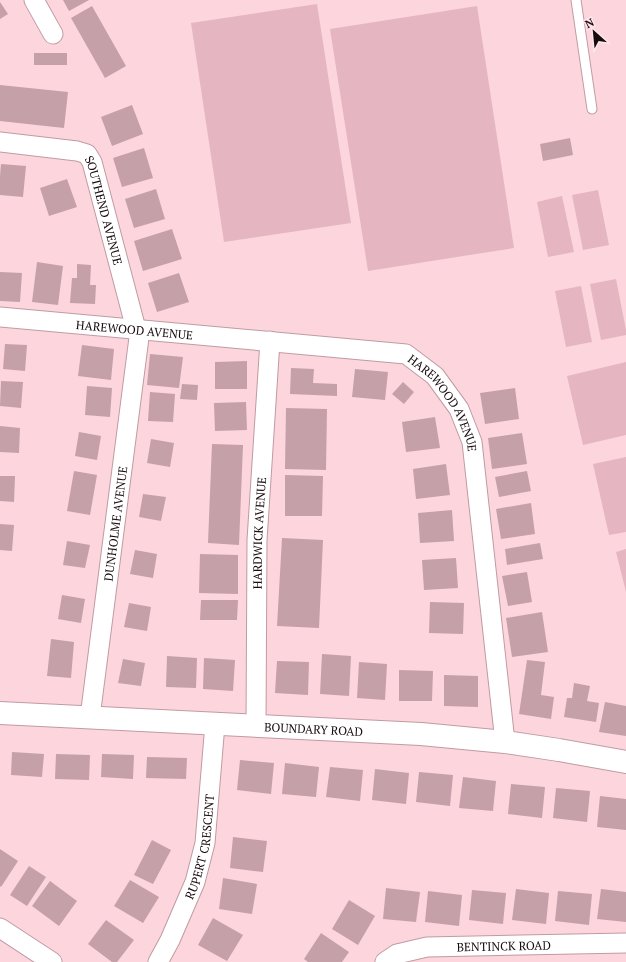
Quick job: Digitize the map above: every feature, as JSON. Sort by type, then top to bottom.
[{"type":"street","points":[[34,0],[52,34]]},
{"type":"street","name":"SOUTHEND AVENUE","points":[[0,142],[77,151],[87,154],[92,162],[138,330]]},
{"type":"street","name":"HAREWOOD AVENUE","points":[[0,317],[406,354],[435,376],[459,410],[472,442],[505,742]]},
{"type":"street","name":"DUNHOLME AVENUE","points":[[90,717],[138,330]]},
{"type":"street","name":"HARDWICK AVENUE","points":[[256,726],[257,540],[270,341]]},
{"type":"street","name":"BOUNDARY ROAD","points":[[0,713],[421,734],[505,742],[626,762]]},
{"type":"street","name":"RUPERT CRESCENT","points":[[158,962],[170,940],[195,882],[205,843],[215,724]]},
{"type":"street","points":[[0,928],[52,962]]},
{"type":"street","name":"BENTINCK ROAD","points":[[385,962],[397,954],[427,947],[626,943]]},
{"type":"lane","points":[[576,0],[592,109]]},
{"type":"shaded area","points":[[317,4],[351,223],[224,242],[191,23]]},
{"type":"shaded area","points":[[477,6],[514,248],[368,271],[330,29]]},
{"type":"shaded area","points":[[598,190],[609,245],[583,250],[572,195]]},
{"type":"shaded area","points":[[562,196],[574,252],[548,257],[537,202]]},
{"type":"shaded area","points":[[616,279],[626,335],[601,340],[590,284]]},
{"type":"shaded area","points":[[581,286],[592,342],[566,347],[555,291]]},
{"type":"shaded area","points":[[626,362],[626,435],[583,445],[567,376]]},
{"type":"shaded area","points":[[626,457],[626,532],[609,535],[593,464]]},
{"type":"shaded area","points":[[626,549],[626,592],[616,552]]},
{"type":"building","points":[[63,0],[89,0],[69,11]]},
{"type":"building","points":[[0,2],[8,14],[0,19]]},
{"type":"building","points":[[92,6],[126,66],[105,78],[71,18]]},
{"type":"building","points":[[34,53],[67,53],[67,65],[34,65]]},
{"type":"building","points":[[0,85],[68,92],[64,128],[0,121]]},
{"type":"building","points":[[132,105],[143,134],[112,146],[101,117]]},
{"type":"building","points":[[570,138],[573,155],[543,161],[540,144]]},
{"type":"building","points":[[144,148],[153,178],[122,187],[113,158]]},
{"type":"building","points":[[1,164],[26,166],[23,197],[0,195]]},
{"type":"building","points":[[67,179],[77,207],[49,216],[40,188]]},
{"type":"building","points":[[156,189],[165,219],[134,228],[125,199]]},
{"type":"building","points":[[172,229],[182,259],[143,271],[134,241]]},
{"type":"building","points":[[37,262],[63,266],[58,305],[32,302]]},
{"type":"building","points":[[77,264],[91,265],[90,285],[96,285],[95,304],[70,303],[72,278],[77,278]]},
{"type":"building","points":[[0,272],[22,273],[20,302],[0,301]]},
{"type":"building","points":[[179,273],[189,302],[157,312],[148,283]]},
{"type":"building","points":[[5,344],[27,345],[25,371],[3,369]]},
{"type":"building","points":[[82,345],[114,349],[111,380],[78,376]]},
{"type":"building","points":[[150,354],[183,357],[179,388],[147,385]]},
{"type":"building","points":[[247,361],[247,389],[215,389],[215,362]]},
{"type":"building","points":[[291,368],[314,369],[313,383],[337,384],[337,396],[290,394]]},
{"type":"building","points":[[355,369],[388,372],[385,400],[352,397]]},
{"type":"building","points":[[1,381],[23,382],[21,408],[0,406]]},
{"type":"building","points":[[403,382],[414,392],[404,404],[392,394]]},
{"type":"building","points":[[182,384],[198,385],[197,400],[180,399]]},
{"type":"building","points":[[87,386],[112,388],[110,417],[85,415]]},
{"type":"building","points":[[515,388],[519,419],[485,424],[480,393]]},
{"type":"building","points":[[150,392],[175,394],[173,422],[148,421]]},
{"type":"building","points":[[246,402],[247,430],[215,431],[214,403]]},
{"type":"building","points":[[286,408],[327,409],[326,470],[285,469]]},
{"type":"building","points":[[435,417],[440,448],[406,452],[402,422]]},
{"type":"building","points":[[0,426],[20,428],[19,453],[0,452]]},
{"type":"building","points":[[79,432],[101,436],[97,460],[75,456]]},
{"type":"building","points":[[522,433],[527,464],[492,469],[488,438]]},
{"type":"building","points":[[151,439],[174,443],[170,467],[147,463]]},
{"type":"building","points":[[212,444],[243,445],[239,545],[208,543]]},
{"type":"building","points":[[446,464],[450,495],[416,499],[413,469]]},
{"type":"building","points":[[74,471],[97,475],[90,515],[67,511]]},
{"type":"building","points":[[527,471],[531,491],[499,497],[495,477]]},
{"type":"building","points":[[285,475],[323,476],[322,516],[285,516]]},
{"type":"building","points":[[0,476],[15,476],[14,502],[0,501]]},
{"type":"building","points":[[143,494],[166,497],[161,521],[139,517]]},
{"type":"building","points":[[531,503],[535,534],[501,539],[496,509]]},
{"type":"building","points":[[452,510],[454,541],[420,543],[418,513]]},
{"type":"building","points":[[0,524],[14,525],[12,551],[0,550]]},
{"type":"building","points":[[282,538],[323,540],[319,628],[277,626]]},
{"type":"building","points":[[67,541],[90,545],[85,568],[63,565]]},
{"type":"building","points":[[540,543],[543,559],[507,565],[505,549]]},
{"type":"building","points":[[135,550],[157,554],[153,578],[130,574]]},
{"type":"building","points":[[200,554],[238,555],[238,594],[199,593]]},
{"type":"building","points":[[456,558],[458,588],[424,590],[422,560]]},
{"type":"building","points":[[527,572],[532,602],[508,606],[502,576]]},
{"type":"building","points":[[62,595],[85,599],[81,623],[58,619]]},
{"type":"building","points":[[201,600],[238,600],[237,620],[200,620]]},
{"type":"building","points":[[430,602],[464,603],[463,634],[429,633]]},
{"type":"building","points":[[129,603],[151,607],[147,631],[124,627]]},
{"type":"building","points":[[542,612],[548,652],[512,657],[506,618]]},
{"type":"building","points":[[51,639],[74,642],[71,678],[47,676]]},
{"type":"building","points":[[322,654],[351,656],[349,696],[320,694]]},
{"type":"building","points":[[167,656],[197,658],[196,688],[166,687]]},
{"type":"building","points":[[204,658],[235,660],[233,691],[203,689]]},
{"type":"building","points":[[123,659],[145,663],[141,686],[118,683]]},
{"type":"building","points":[[527,660],[545,662],[541,695],[554,697],[551,719],[519,714]]},
{"type":"building","points":[[277,661],[309,662],[308,695],[275,693]]},
{"type":"building","points":[[359,662],[387,664],[385,700],[357,698]]},
{"type":"building","points":[[399,670],[433,671],[432,701],[399,701]]},
{"type":"building","points":[[444,675],[478,676],[478,707],[444,706]]},
{"type":"building","points":[[574,683],[590,686],[587,701],[599,703],[596,722],[564,717],[567,698],[572,698]]},
{"type":"building","points":[[605,702],[626,706],[626,736],[599,732]]},
{"type":"building","points":[[12,752],[44,754],[42,777],[11,775]]},
{"type":"building","points":[[56,754],[90,755],[89,780],[55,779]]},
{"type":"building","points":[[102,754],[134,755],[133,779],[101,777]]},
{"type":"building","points":[[147,757],[187,758],[186,779],[146,778]]},
{"type":"building","points":[[240,760],[274,763],[271,794],[237,790]]},
{"type":"building","points":[[285,763],[319,767],[316,797],[282,794]]},
{"type":"building","points":[[330,767],[363,770],[360,801],[326,797]]},
{"type":"building","points":[[375,769],[409,773],[406,804],[372,800]]},
{"type":"building","points":[[419,772],[453,775],[450,806],[416,802]]},
{"type":"building","points":[[463,777],[496,781],[493,811],[459,808]]},
{"type":"building","points":[[511,784],[545,787],[542,818],[508,814]]},
{"type":"building","points":[[556,788],[590,791],[587,822],[553,818]]},
{"type":"building","points":[[600,796],[626,799],[626,830],[597,827]]},
{"type":"building","points":[[233,837],[267,841],[263,872],[230,868]]},
{"type":"building","points":[[152,840],[171,850],[153,884],[134,875]]},
{"type":"building","points":[[0,849],[18,861],[1,887],[0,886]]},
{"type":"building","points":[[29,866],[46,877],[27,906],[10,895]]},
{"type":"building","points":[[223,878],[257,884],[252,914],[219,909]]},
{"type":"building","points":[[130,880],[159,897],[143,923],[114,906]]},
{"type":"building","points":[[50,881],[77,901],[59,926],[32,906]]},
{"type":"building","points":[[386,888],[420,892],[416,922],[383,919]]},
{"type":"building","points":[[516,889],[549,893],[546,924],[512,920]]},
{"type":"building","points":[[601,889],[626,892],[626,922],[597,919]]},
{"type":"building","points":[[472,890],[506,893],[503,924],[469,920]]},
{"type":"building","points":[[428,891],[462,895],[459,926],[425,922]]},
{"type":"building","points":[[558,891],[592,894],[589,925],[555,921]]},
{"type":"building","points":[[349,900],[375,916],[358,945],[332,929]]},
{"type":"building","points":[[213,918],[243,935],[227,961],[198,945]]},
{"type":"building","points":[[106,920],[134,940],[117,962],[112,962],[88,944]]},
{"type":"building","points":[[321,933],[349,952],[342,962],[308,962],[304,959]]}]
